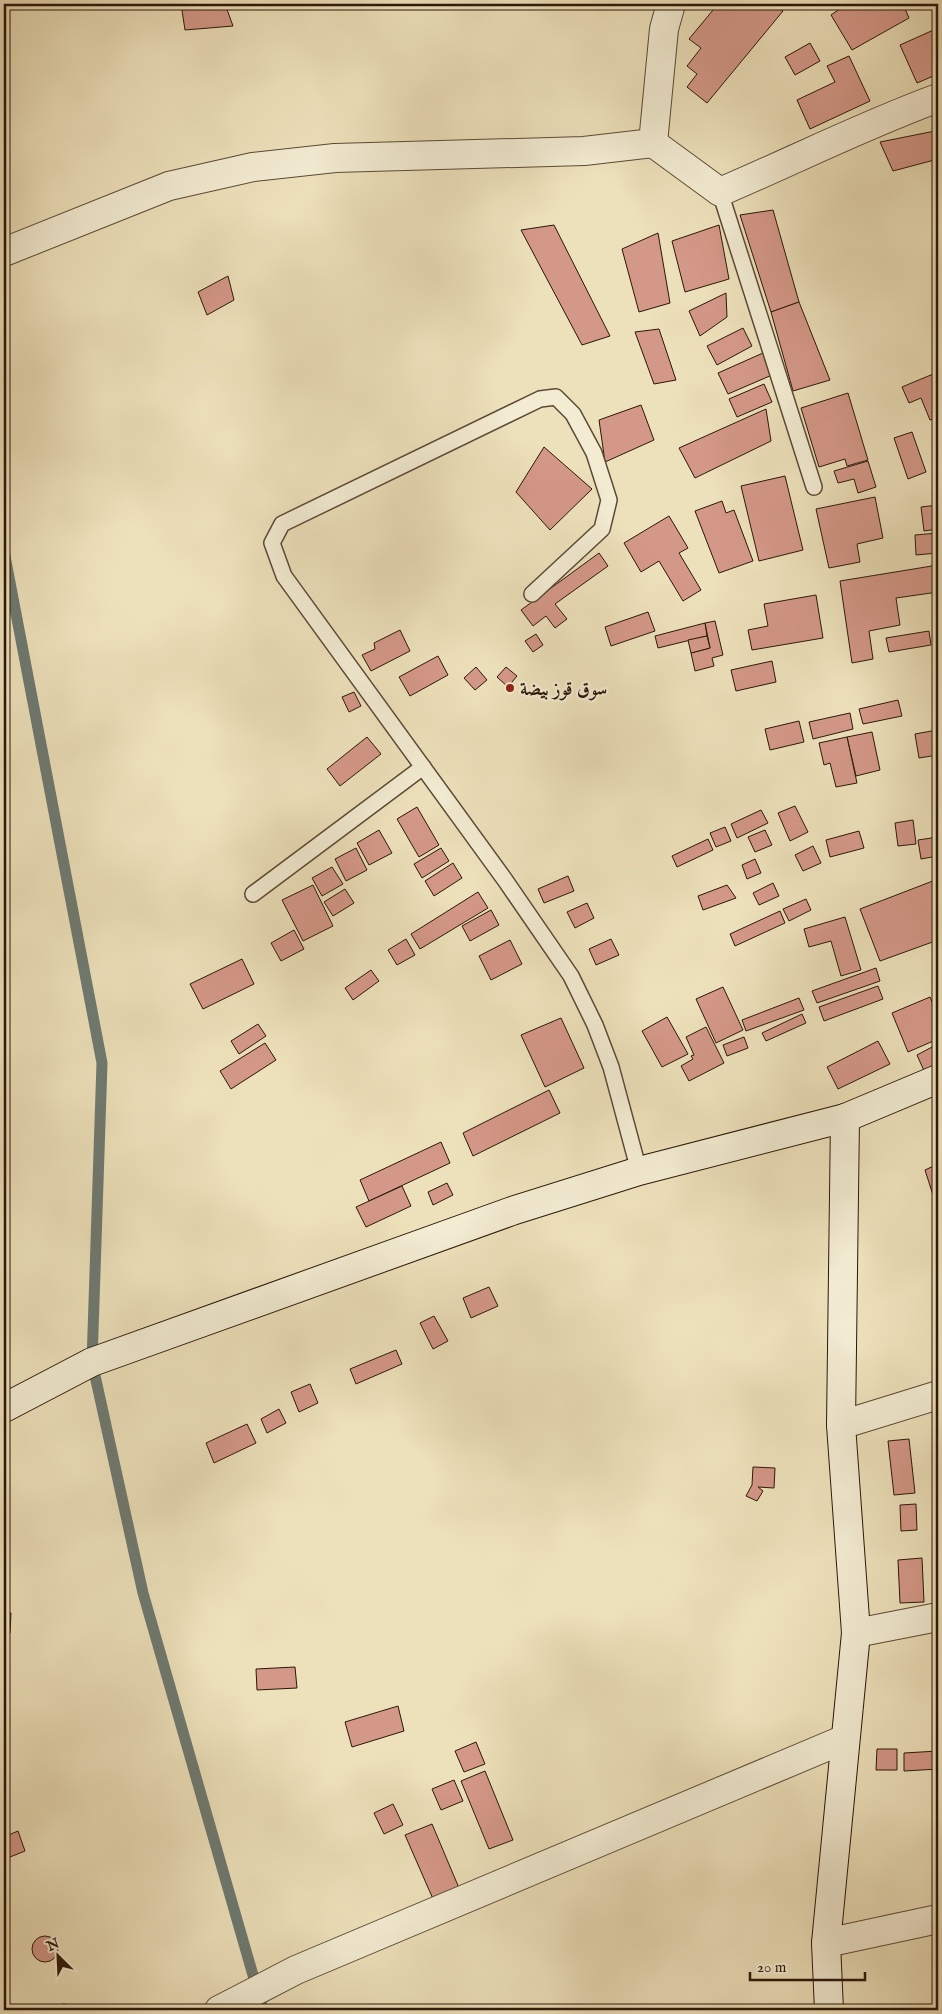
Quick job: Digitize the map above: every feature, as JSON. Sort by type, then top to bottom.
[{"type":"street","points":[[653,143],[664,29],[671,4]]},
{"type":"street","points":[[4,252],[169,186],[253,167],[335,158],[584,151],[653,143],[720,192],[799,158],[888,116],[938,98]]},
{"type":"street","points":[[4,1408],[92,1362],[502,1215],[640,1170],[845,1118],[938,1079]]},
{"type":"street","points":[[829,2010],[826,1943],[856,1633],[841,1425],[845,1118]]},
{"type":"street","points":[[841,1425],[938,1395]]},
{"type":"street","points":[[856,1633],[938,1617]]},
{"type":"street","points":[[219,2010],[296,1970],[845,1738]]},
{"type":"street","points":[[826,1943],[938,1919]]},
{"type":"lane","points":[[720,192],[814,487]]},
{"type":"lane","points":[[532,594],[602,529],[609,500],[594,454],[573,414],[556,397],[540,399],[282,524],[272,543],[284,576],[423,767],[571,976],[595,1025],[611,1067],[640,1170]]},
{"type":"lane","points":[[253,894],[423,767]]},
{"type":"building","points":[[181,4],[225,4],[233,26],[185,30]]},
{"type":"building","points":[[718,4],[774,4],[783,11],[707,103],[687,87],[697,74],[687,66],[701,48],[689,39]]},
{"type":"building","points":[[847,4],[903,4],[909,18],[852,50],[831,15]]},
{"type":"building","points":[[938,28],[938,74],[917,83],[900,45]]},
{"type":"building","points":[[810,43],[820,61],[795,75],[785,57]]},
{"type":"building","points":[[849,56],[870,101],[810,129],[797,100],[835,82],[827,66]]},
{"type":"building","points":[[935,131],[938,138],[938,159],[893,171],[880,142]]},
{"type":"building","points":[[773,210],[799,302],[771,312],[740,215]]},
{"type":"building","points":[[554,225],[610,336],[582,345],[521,230]]},
{"type":"building","points":[[719,225],[729,279],[685,292],[672,241]]},
{"type":"building","points":[[658,233],[670,303],[639,312],[622,249]]},
{"type":"building","points":[[228,276],[234,300],[207,315],[198,292]]},
{"type":"building","points":[[726,293],[727,317],[700,336],[689,311]]},
{"type":"building","points":[[799,302],[830,380],[793,391],[771,312]]},
{"type":"building","points":[[743,328],[752,346],[717,365],[707,346]]},
{"type":"building","points":[[659,329],[676,380],[654,384],[635,332]]},
{"type":"building","points":[[763,353],[772,375],[728,394],[718,373]]},
{"type":"building","points":[[938,372],[938,417],[930,420],[921,398],[909,403],[902,387]]},
{"type":"building","points":[[764,384],[772,402],[737,417],[729,399]]},
{"type":"building","points":[[848,393],[868,460],[847,466],[845,459],[819,467],[801,408]]},
{"type":"building","points":[[641,405],[654,440],[605,462],[599,420]]},
{"type":"building","points":[[766,409],[771,441],[695,478],[679,448]]},
{"type":"building","points":[[912,432],[926,472],[908,479],[894,438]]},
{"type":"building","points":[[544,447],[592,489],[550,530],[516,492]]},
{"type":"building","points":[[868,461],[876,487],[858,493],[854,479],[838,483],[834,471]]},
{"type":"building","points":[[785,476],[803,550],[759,561],[741,486]]},
{"type":"building","points":[[875,497],[883,538],[857,544],[860,562],[829,568],[816,509]]},
{"type":"building","points":[[722,501],[726,513],[734,510],[753,561],[719,573],[695,511]]},
{"type":"building","points":[[938,505],[938,529],[924,531],[921,507]]},
{"type":"building","points":[[669,516],[688,548],[679,553],[701,590],[683,601],[659,561],[641,572],[624,543]]},
{"type":"building","points":[[938,533],[938,553],[916,555],[915,535]]},
{"type":"building","points":[[599,553],[608,566],[555,604],[567,619],[555,628],[546,616],[533,626],[521,610]]},
{"type":"building","points":[[938,565],[938,592],[896,598],[900,625],[869,631],[873,659],[852,663],[840,581]]},
{"type":"building","points":[[816,595],[823,638],[752,650],[748,630],[768,626],[764,604]]},
{"type":"building","points":[[648,612],[655,631],[611,646],[605,627]]},
{"type":"building","points":[[715,621],[723,655],[712,658],[714,666],[695,671],[691,653],[710,648],[705,623]]},
{"type":"building","points":[[705,623],[707,636],[658,648],[655,636]]},
{"type":"building","points":[[400,630],[410,651],[371,671],[362,655],[375,649],[374,643]]},
{"type":"building","points":[[929,631],[931,645],[889,652],[886,638]]},
{"type":"building","points":[[536,634],[543,645],[533,652],[525,641]]},
{"type":"building","points":[[707,636],[710,648],[691,653],[688,640]]},
{"type":"building","points":[[438,656],[448,675],[410,696],[399,677]]},
{"type":"building","points":[[772,661],[776,682],[736,691],[731,670]]},
{"type":"building","points":[[476,667],[487,680],[475,690],[464,678]]},
{"type":"building","points":[[506,667],[517,676],[508,687],[497,677]]},
{"type":"building","points":[[354,692],[361,706],[349,712],[342,697]]},
{"type":"building","points":[[898,700],[902,716],[863,724],[859,709]]},
{"type":"building","points":[[850,713],[853,729],[813,739],[809,722]]},
{"type":"building","points":[[799,721],[804,742],[770,750],[765,729]]},
{"type":"building","points":[[937,730],[938,755],[919,758],[915,734]]},
{"type":"building","points":[[872,732],[880,770],[856,776],[847,737]]},
{"type":"building","points":[[367,737],[381,754],[340,786],[327,769]]},
{"type":"building","points":[[847,737],[857,783],[836,787],[830,763],[824,765],[819,743]]},
{"type":"building","points":[[938,786],[938,809],[937,809],[933,787]]},
{"type":"building","points":[[795,806],[808,832],[790,841],[778,813]]},
{"type":"building","points":[[417,807],[439,845],[419,857],[397,819]]},
{"type":"building","points":[[761,810],[768,823],[737,838],[731,824]]},
{"type":"building","points":[[913,820],[916,844],[898,846],[895,823]]},
{"type":"building","points":[[725,827],[731,841],[716,847],[710,833]]},
{"type":"building","points":[[379,830],[392,853],[369,865],[357,843]]},
{"type":"building","points":[[765,830],[772,845],[755,852],[748,837]]},
{"type":"building","points":[[859,831],[864,848],[830,857],[826,840]]},
{"type":"building","points":[[938,837],[938,856],[921,859],[918,840]]},
{"type":"building","points":[[708,839],[713,850],[677,867],[672,856]]},
{"type":"building","points":[[813,846],[821,863],[803,871],[795,855]]},
{"type":"building","points":[[356,848],[367,870],[346,881],[335,859]]},
{"type":"building","points":[[441,848],[449,861],[422,878],[414,864]]},
{"type":"building","points":[[755,859],[761,873],[747,879],[742,865]]},
{"type":"building","points":[[453,863],[462,878],[434,896],[425,881]]},
{"type":"building","points":[[332,867],[343,884],[322,896],[312,878]]},
{"type":"building","points":[[568,876],[574,891],[544,903],[538,889]]},
{"type":"building","points":[[938,879],[938,940],[880,961],[860,909]]},
{"type":"building","points":[[773,883],[779,896],[759,905],[753,893]]},
{"type":"building","points":[[313,885],[333,926],[303,941],[282,900]]},
{"type":"building","points":[[727,885],[736,898],[703,910],[698,896]]},
{"type":"building","points":[[345,889],[354,903],[333,916],[324,902]]},
{"type":"building","points":[[478,892],[488,908],[420,949],[411,934]]},
{"type":"building","points":[[806,899],[811,910],[789,921],[783,909]]},
{"type":"building","points":[[587,903],[594,918],[575,928],[567,912]]},
{"type":"building","points":[[491,910],[499,925],[470,941],[462,926]]},
{"type":"building","points":[[780,911],[785,923],[735,946],[730,934]]},
{"type":"building","points":[[845,917],[861,970],[841,976],[831,941],[809,947],[804,929]]},
{"type":"building","points":[[294,930],[304,949],[281,961],[271,943]]},
{"type":"building","points":[[406,939],[415,955],[397,965],[388,950]]},
{"type":"building","points":[[611,939],[619,955],[596,965],[589,949]]},
{"type":"building","points":[[510,940],[522,964],[491,980],[479,956]]},
{"type":"building","points":[[242,959],[254,984],[203,1009],[190,984]]},
{"type":"building","points":[[876,968],[880,981],[817,1003],[812,991]]},
{"type":"building","points":[[371,970],[379,981],[353,1000],[345,988]]},
{"type":"building","points":[[878,986],[883,999],[824,1021],[819,1007]]},
{"type":"building","points":[[723,987],[743,1030],[716,1043],[696,999]]},
{"type":"building","points":[[930,997],[938,1016],[938,1039],[908,1052],[892,1013]]},
{"type":"building","points":[[799,998],[804,1010],[746,1031],[742,1020]]},
{"type":"building","points":[[802,1014],[806,1023],[766,1041],[762,1033]]},
{"type":"building","points":[[667,1017],[688,1054],[662,1067],[642,1031]]},
{"type":"building","points":[[561,1018],[584,1068],[545,1087],[521,1035]]},
{"type":"building","points":[[258,1024],[266,1036],[239,1054],[231,1041]]},
{"type":"building","points":[[706,1027],[724,1063],[689,1081],[681,1066],[693,1059],[691,1056],[694,1055],[686,1037]]},
{"type":"building","points":[[744,1037],[748,1048],[727,1056],[723,1045]]},
{"type":"building","points":[[878,1041],[890,1064],[838,1089],[827,1067]]},
{"type":"building","points":[[265,1043],[276,1060],[231,1089],[220,1071]]},
{"type":"building","points":[[934,1046],[938,1055],[938,1066],[925,1073],[917,1055]]},
{"type":"building","points":[[549,1090],[560,1113],[473,1156],[463,1133]]},
{"type":"building","points":[[441,1142],[450,1163],[369,1201],[360,1180]]},
{"type":"building","points":[[938,1164],[938,1211],[925,1170]]},
{"type":"building","points":[[447,1183],[453,1195],[433,1205],[428,1192]]},
{"type":"building","points":[[402,1186],[411,1206],[366,1227],[356,1207]]},
{"type":"building","points":[[489,1287],[498,1306],[471,1318],[463,1298]]},
{"type":"building","points":[[434,1316],[448,1341],[433,1349],[420,1323]]},
{"type":"building","points":[[396,1350],[402,1364],[356,1384],[350,1369]]},
{"type":"building","points":[[310,1384],[318,1403],[299,1412],[291,1392]]},
{"type":"building","points":[[279,1409],[286,1423],[267,1433],[261,1419]]},
{"type":"building","points":[[247,1424],[256,1443],[214,1463],[206,1443]]},
{"type":"building","points":[[909,1439],[915,1493],[894,1495],[888,1441]]},
{"type":"building","points":[[753,1467],[775,1468],[774,1488],[758,1487],[763,1491],[757,1501],[746,1496],[752,1485]]},
{"type":"building","points":[[916,1504],[917,1530],[901,1531],[900,1505]]},
{"type":"building","points":[[922,1558],[924,1602],[900,1603],[898,1560]]},
{"type":"building","points":[[4,1613],[11,1613],[10,1633],[4,1633]]},
{"type":"building","points":[[295,1667],[297,1688],[257,1690],[256,1669]]},
{"type":"building","points":[[398,1706],[404,1731],[352,1747],[345,1722]]},
{"type":"building","points":[[476,1742],[485,1764],[464,1772],[455,1751]]},
{"type":"building","points":[[877,1749],[897,1749],[897,1770],[876,1770]]},
{"type":"building","points":[[938,1751],[938,1769],[904,1771],[904,1753]]},
{"type":"building","points":[[485,1771],[513,1840],[489,1849],[461,1781]]},
{"type":"building","points":[[454,1780],[463,1801],[441,1810],[432,1789]]},
{"type":"building","points":[[393,1804],[403,1825],[384,1834],[374,1813]]},
{"type":"building","points":[[432,1824],[459,1888],[433,1899],[405,1835]]},
{"type":"building","points":[[18,1831],[25,1851],[5,1859],[4,1837]]},
{"type":"building","points":[[45,1936],[54,1940],[58,1949],[54,1958],[45,1962],[36,1958],[32,1949],[36,1940]]},
{"type":"building","points":[[63,2004],[73,2005],[78,2010],[55,2010]]},
{"type":"waterway","points":[[4,551],[102,1063],[92,1362],[143,1593],[263,2010]]},
{"type":"place","name":"سوق قوز بيضة","points":[[510,688]]}]
